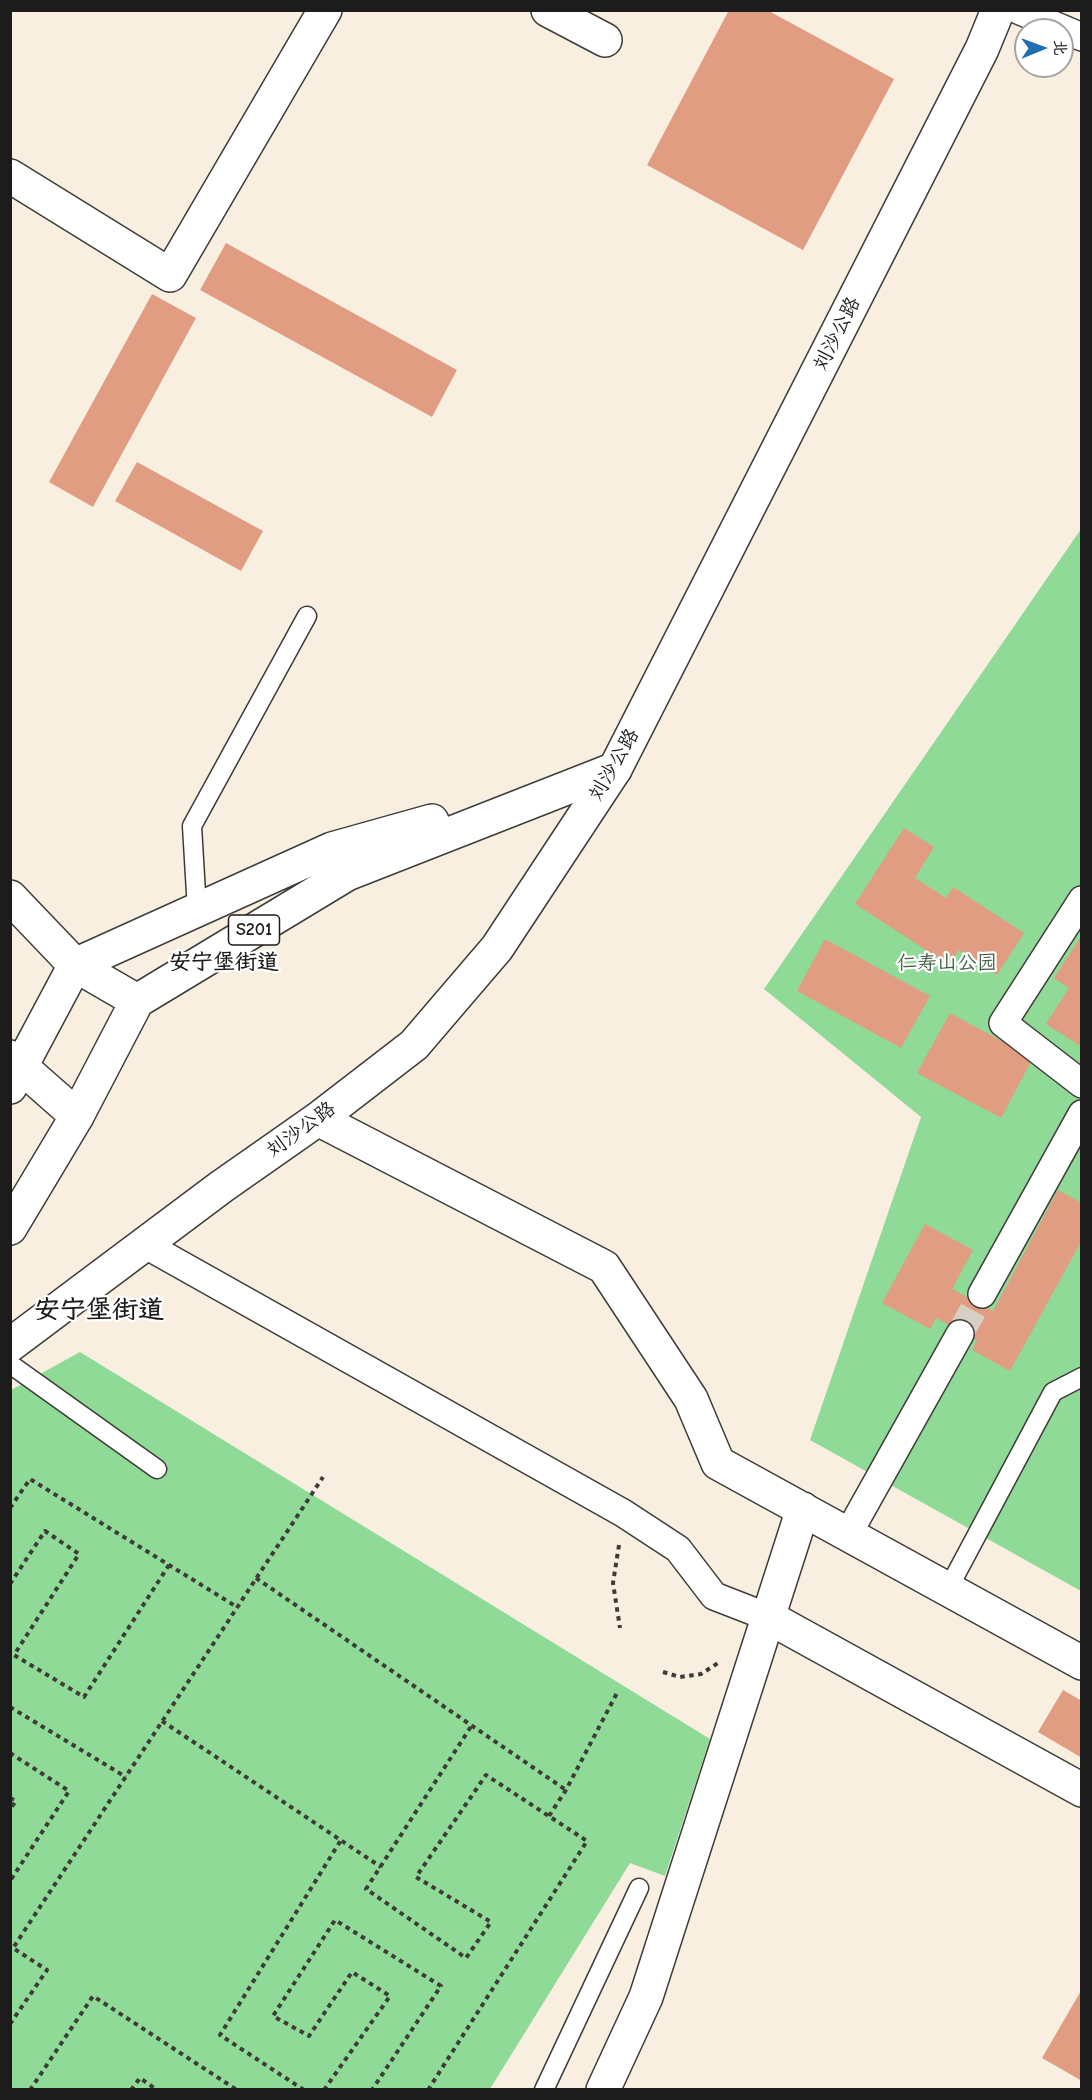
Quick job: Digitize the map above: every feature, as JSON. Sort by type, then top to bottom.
[{"type":"street","points":[[10,176],[170,275],[326,10]]},
{"type":"street","points":[[548,10],[605,40]]},
{"type":"street","name":"刘沙公路","points":[[10,1345],[221,1187],[318,1119],[414,1045],[497,948],[615,769],[982,49],[998,10]]},
{"type":"street","points":[[1018,10],[1082,37]]},
{"type":"street","name":"S201","points":[[75,965],[332,849],[615,769]]},
{"type":"street","name":"S201","points":[[137,1001],[347,874],[615,769]]},
{"type":"street","points":[[10,897],[75,965],[137,1001],[77,1116],[10,1228]]},
{"type":"street","points":[[1082,900],[1003,1023],[1082,1084]]},
{"type":"street","points":[[75,965],[14,1071],[77,1116]]},
{"type":"street","points":[[982,1294],[1082,1114]]},
{"type":"street","points":[[318,1119],[604,1267],[691,1399],[718,1463],[1082,1663]]},
{"type":"street","points":[[144,1244],[623,1513],[678,1549],[714,1596],[768,1617],[1082,1790]]},
{"type":"street","points":[[848,1534],[960,1334]]},
{"type":"street","points":[[603,2090],[646,1997],[803,1509]]},
{"type":"lane","points":[[197,910],[192,826],[306,615]]},
{"type":"lane","points":[[10,1364],[157,1469]]},
{"type":"lane","points":[[948,1589],[1053,1392],[1082,1377]]},
{"type":"lane","points":[[544,2090],[639,1888]]},
{"type":"path","points":[[10,2024],[47,1970],[13,1948],[323,1478]]},
{"type":"path","points":[[10,1508],[30,1479],[237,1607]]},
{"type":"path","points":[[620,1628],[613,1583],[623,1513]]},
{"type":"path","points":[[10,1584],[45,1531],[78,1554],[14,1655],[84,1697],[169,1564]]},
{"type":"path","points":[[256,1578],[566,1790]]},
{"type":"path","points":[[549,1816],[566,1790],[618,1691]]},
{"type":"path","points":[[10,1707],[126,1777]]},
{"type":"path","points":[[162,1721],[381,1867]]},
{"type":"path","points":[[428,2090],[587,1841],[486,1775],[416,1877],[491,1922],[466,1958],[366,1889],[472,1725]]},
{"type":"path","points":[[10,1753],[69,1791],[10,1881]]},
{"type":"path","points":[[10,1798],[16,1801],[10,1809]]},
{"type":"path","points":[[304,2090],[220,2035],[341,1840]]},
{"type":"path","points":[[324,2090],[390,1996],[352,1972],[309,2036],[273,2016],[335,1920],[441,1986],[372,2090]]},
{"type":"path","points":[[30,2090],[93,1996],[237,2090]]},
{"type":"path","points":[[132,2090],[140,2078],[158,2090]]},
{"type":"green space","name":"仁寿山公园","points":[[1081,529],[1081,1591],[810,1440],[921,1117],[764,989]]},
{"type":"green space","points":[[80,1352],[710,1739],[665,1876],[630,1863],[490,2089],[11,2090],[11,1390]]},
{"type":"building","points":[[729,10],[767,10],[894,79],[803,250],[647,165]]},
{"type":"building","points":[[226,243],[457,370],[432,417],[200,290]]},
{"type":"building","points":[[152,294],[196,318],[93,507],[49,482]]},
{"type":"building","points":[[137,462],[263,531],[241,571],[115,501]]},
{"type":"building","points":[[904,828],[934,847],[915,878],[946,898],[953,887],[1024,933],[997,975],[959,950],[949,965],[855,904]]},
{"type":"building","points":[[1082,935],[1082,1047],[1046,1024],[1069,988],[1054,978]]},
{"type":"building","points":[[825,939],[930,996],[901,1048],[797,991]]},
{"type":"building","points":[[950,1013],[1033,1058],[1001,1118],[917,1073]]},
{"type":"building","points":[[1058,1190],[1082,1203],[1082,1240],[1010,1371],[972,1350],[977,1340],[936,1318],[930,1329],[882,1303],[925,1224],[973,1250],[952,1289],[993,1311]]},
{"type":"building","points":[[1063,1690],[1082,1701],[1082,1758],[1038,1732]]},
{"type":"building","points":[[1082,1989],[1082,2081],[1042,2058]]},
{"type":"tunnel","points":[[960,1334],[982,1294]]},
{"type":"district","name":"安宁堡街道","points":[[224,963]]},
{"type":"district","name":"安宁堡街道","points":[[99,1311]]}]
